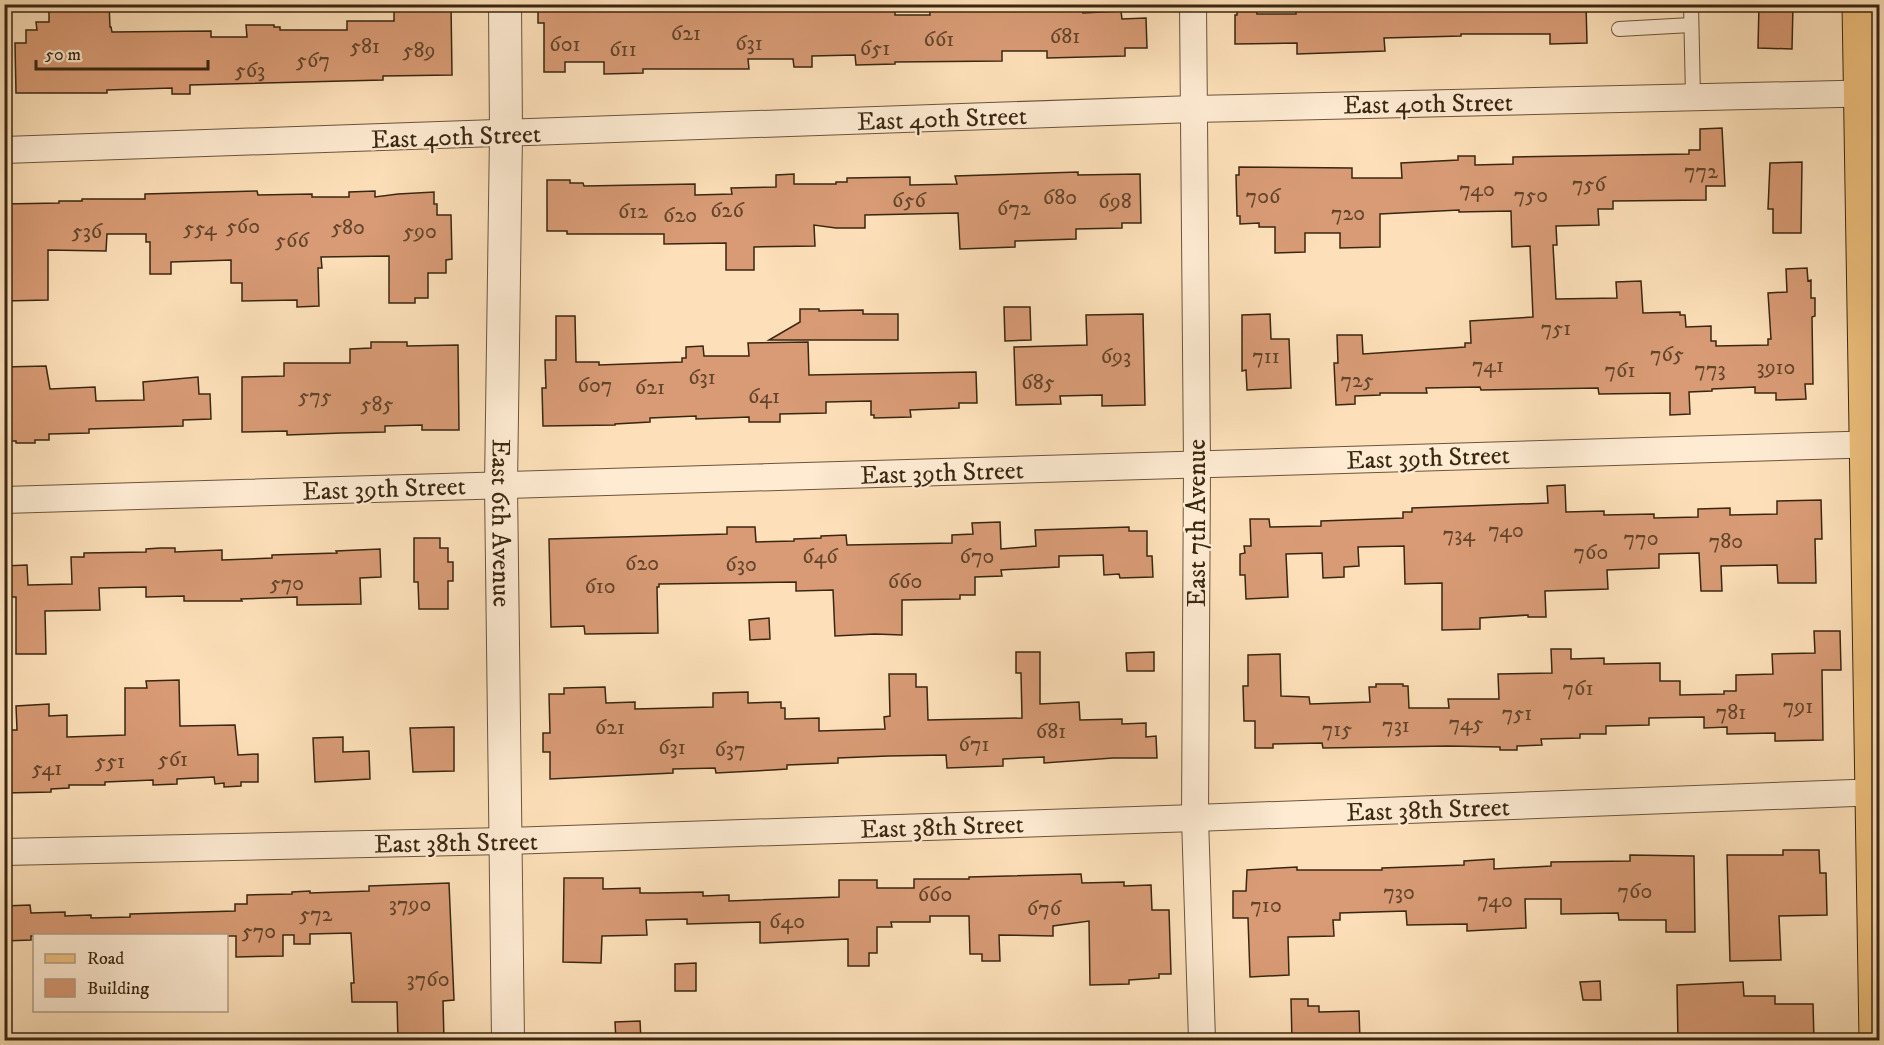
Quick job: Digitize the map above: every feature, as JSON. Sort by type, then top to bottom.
[{"type":"main road","points":[[1859,4],[1870,93],[1876,1041]]},
{"type":"street","name":"East 6th Avenue","points":[[505,4],[506,134],[501,485],[508,1041]]},
{"type":"street","name":"East 7th Avenue","points":[[1193,4],[1197,464],[1195,818],[1203,1041]]},
{"type":"street","name":"East 40th Street","points":[[4,150],[1194,109],[1870,93]]},
{"type":"street","name":"East 39th Street","points":[[4,500],[1873,444]]},
{"type":"street","name":"East 38th Street","points":[[4,852],[505,841],[1875,792]]},
{"type":"lane","points":[[1691,4],[1693,97]]},
{"type":"lane","points":[[1619,29],[1691,26]]},
{"type":"building","points":[[49,4],[109,4],[112,32],[211,31],[211,37],[247,37],[246,25],[274,25],[274,27],[280,27],[280,30],[347,30],[347,21],[394,21],[394,4],[451,4],[452,75],[383,76],[383,80],[190,85],[190,94],[172,94],[172,88],[107,90],[107,93],[16,93],[15,43],[26,43],[26,30],[37,30],[36,22],[49,22]]},
{"type":"building","points":[[538,4],[743,4],[743,9],[792,9],[792,4],[895,4],[895,15],[930,15],[929,4],[1083,4],[1083,13],[1121,11],[1122,19],[1146,18],[1147,48],[1125,48],[1125,56],[1047,58],[1047,51],[1002,51],[1002,61],[895,62],[895,64],[856,65],[855,55],[812,56],[812,67],[794,67],[793,59],[748,59],[749,69],[643,69],[643,73],[604,74],[604,62],[565,62],[565,72],[544,72],[544,23],[538,23]]},
{"type":"building","points":[[1237,4],[1256,4],[1257,14],[1296,14],[1296,4],[1438,4],[1438,7],[1476,6],[1476,4],[1586,4],[1587,43],[1550,44],[1550,34],[1461,34],[1461,36],[1384,38],[1385,51],[1297,54],[1297,43],[1235,44]]},
{"type":"building","points":[[1759,4],[1793,4],[1792,49],[1758,48]]},
{"type":"building","points":[[1722,128],[1725,186],[1706,186],[1706,200],[1613,201],[1613,209],[1598,209],[1599,225],[1556,226],[1557,245],[1553,245],[1556,299],[1617,298],[1616,282],[1641,281],[1643,313],[1680,312],[1680,315],[1685,315],[1686,327],[1711,326],[1711,341],[1716,341],[1716,346],[1768,345],[1768,339],[1771,339],[1768,293],[1787,292],[1786,269],[1807,268],[1808,281],[1811,280],[1811,298],[1815,298],[1815,316],[1812,317],[1813,384],[1805,384],[1806,399],[1776,400],[1776,393],[1755,393],[1755,387],[1712,389],[1712,391],[1689,392],[1690,414],[1670,415],[1670,393],[1599,394],[1598,388],[1481,390],[1480,387],[1426,388],[1427,393],[1380,393],[1380,395],[1355,396],[1355,404],[1336,405],[1334,363],[1338,363],[1337,335],[1362,335],[1363,354],[1465,347],[1465,343],[1471,343],[1470,321],[1533,317],[1530,246],[1512,247],[1511,211],[1459,212],[1459,210],[1380,214],[1380,247],[1340,248],[1340,233],[1305,233],[1305,252],[1275,253],[1275,227],[1259,227],[1259,223],[1240,224],[1240,216],[1237,216],[1236,175],[1239,175],[1239,167],[1352,168],[1352,178],[1402,178],[1401,163],[1458,160],[1458,156],[1475,156],[1475,165],[1513,164],[1513,157],[1689,154],[1689,150],[1700,150],[1700,129]]},
{"type":"building","points":[[1802,162],[1801,233],[1773,233],[1773,209],[1768,209],[1770,163]]},
{"type":"building","points":[[1078,172],[1078,175],[1140,174],[1141,223],[1122,223],[1122,228],[1076,229],[1076,239],[1015,241],[1015,247],[960,249],[958,213],[865,215],[865,228],[814,225],[815,246],[754,247],[754,270],[726,270],[726,243],[664,244],[664,234],[567,234],[567,231],[547,231],[547,180],[570,180],[570,183],[583,183],[584,186],[695,184],[695,195],[732,194],[731,188],[776,187],[776,175],[794,174],[794,184],[836,184],[836,182],[847,182],[847,178],[910,177],[910,185],[957,184],[955,176]]},
{"type":"building","points":[[257,191],[258,195],[312,194],[312,197],[349,197],[349,192],[375,191],[375,197],[434,192],[437,215],[451,215],[452,259],[446,260],[446,273],[428,273],[428,298],[415,298],[415,303],[389,303],[389,256],[321,257],[322,268],[318,268],[319,306],[297,307],[297,300],[242,301],[242,283],[231,283],[231,260],[171,262],[171,274],[150,274],[150,242],[146,242],[146,234],[107,234],[106,251],[48,250],[48,300],[4,301],[4,204],[59,203],[59,201],[82,201],[82,199],[145,199],[145,194]]},
{"type":"building","points":[[1004,307],[1030,307],[1031,340],[1005,341]]},
{"type":"building","points":[[800,309],[863,310],[863,314],[898,314],[898,340],[769,340],[800,322]]},
{"type":"building","points":[[1143,314],[1145,405],[1102,406],[1102,395],[1060,396],[1061,404],[1016,405],[1014,347],[1087,345],[1086,315]]},
{"type":"building","points":[[1270,314],[1271,339],[1289,339],[1291,388],[1247,390],[1246,370],[1242,371],[1242,315]]},
{"type":"building","points":[[556,316],[575,316],[576,362],[599,362],[599,365],[682,362],[682,358],[686,358],[686,347],[703,346],[704,356],[749,356],[748,343],[808,342],[809,375],[976,372],[977,403],[959,403],[959,408],[910,410],[911,417],[874,418],[874,415],[871,415],[871,401],[826,402],[826,413],[780,414],[780,422],[749,422],[749,417],[696,419],[696,416],[650,418],[650,422],[615,425],[543,426],[542,388],[546,388],[545,360],[556,360]]},
{"type":"building","points":[[371,342],[407,342],[407,346],[458,345],[459,430],[422,430],[422,425],[385,426],[385,432],[287,435],[287,431],[242,432],[242,377],[284,376],[284,363],[350,363],[350,349],[371,348]]},
{"type":"building","points":[[46,366],[50,389],[95,387],[96,401],[144,400],[143,382],[198,377],[199,394],[210,394],[211,419],[183,420],[183,426],[89,429],[89,433],[49,434],[49,440],[35,440],[35,443],[4,441],[4,367]]},
{"type":"building","points":[[1565,485],[1566,512],[1604,511],[1604,515],[1654,514],[1654,518],[1698,517],[1698,509],[1730,508],[1730,515],[1777,514],[1777,501],[1821,500],[1822,539],[1815,539],[1816,583],[1778,583],[1777,565],[1721,566],[1722,591],[1701,591],[1699,553],[1659,554],[1659,568],[1607,570],[1608,589],[1545,591],[1546,617],[1528,617],[1528,615],[1480,618],[1480,629],[1442,630],[1442,583],[1405,584],[1404,546],[1358,547],[1359,566],[1344,567],[1344,577],[1323,578],[1322,553],[1286,554],[1288,597],[1246,599],[1245,575],[1240,575],[1240,554],[1245,553],[1244,546],[1251,546],[1250,519],[1269,519],[1270,527],[1321,526],[1321,521],[1403,518],[1403,512],[1412,512],[1412,508],[1548,503],[1547,486]]},
{"type":"building","points":[[1000,522],[1001,549],[1036,546],[1035,530],[1129,527],[1129,531],[1147,531],[1147,556],[1152,556],[1153,577],[1120,578],[1119,574],[1104,575],[1103,555],[1059,556],[1059,567],[1001,570],[1002,576],[975,577],[975,595],[960,595],[960,599],[902,600],[902,635],[835,636],[833,590],[796,591],[796,582],[659,584],[657,587],[658,633],[585,634],[584,626],[551,627],[549,539],[727,534],[727,527],[755,527],[756,542],[794,541],[794,539],[846,535],[847,545],[952,543],[952,535],[973,534],[972,523]]},
{"type":"building","points":[[414,538],[440,538],[440,548],[448,548],[448,562],[453,562],[453,581],[448,581],[448,609],[419,609],[418,582],[414,582]]},
{"type":"building","points":[[175,548],[175,552],[222,550],[222,560],[380,549],[381,577],[360,578],[361,604],[297,605],[297,597],[241,599],[242,601],[184,601],[184,596],[146,597],[146,587],[99,588],[100,610],[45,611],[46,654],[16,654],[16,597],[4,597],[4,566],[27,565],[28,585],[72,584],[71,557],[84,557],[84,553],[146,552],[146,549]]},
{"type":"building","points":[[769,618],[770,639],[750,640],[749,620]]},
{"type":"building","points":[[1814,631],[1840,631],[1841,670],[1822,670],[1823,740],[1775,741],[1775,733],[1727,734],[1727,727],[1704,728],[1704,717],[1649,718],[1649,725],[1606,726],[1606,734],[1580,734],[1580,738],[1541,739],[1542,745],[1517,746],[1517,750],[1500,750],[1500,747],[1449,746],[1323,748],[1322,743],[1273,744],[1273,748],[1255,748],[1255,721],[1244,721],[1243,686],[1248,686],[1248,655],[1280,654],[1281,696],[1309,697],[1310,704],[1370,702],[1369,687],[1376,687],[1376,684],[1403,684],[1403,686],[1408,686],[1409,708],[1449,708],[1448,699],[1499,699],[1498,674],[1552,673],[1551,649],[1571,649],[1571,659],[1604,658],[1604,664],[1660,663],[1660,681],[1680,681],[1680,695],[1724,694],[1724,691],[1736,691],[1736,675],[1773,674],[1772,654],[1815,653]]},
{"type":"building","points":[[1016,652],[1040,652],[1040,704],[1079,702],[1080,720],[1122,719],[1122,724],[1146,723],[1146,737],[1156,736],[1157,758],[1113,758],[1044,763],[1044,757],[1003,759],[1003,766],[947,768],[946,755],[888,756],[838,758],[838,763],[787,765],[787,769],[716,773],[715,768],[673,769],[673,773],[550,779],[550,752],[543,752],[543,733],[550,733],[549,694],[564,694],[564,688],[605,687],[606,703],[635,702],[635,709],[713,707],[713,693],[748,692],[748,703],[781,702],[781,708],[785,708],[785,719],[819,718],[819,731],[885,729],[884,717],[890,716],[889,674],[916,674],[916,687],[927,687],[928,720],[1022,718],[1021,673],[1016,673]]},
{"type":"building","points":[[1154,652],[1154,671],[1127,671],[1126,653]]},
{"type":"building","points":[[179,680],[180,726],[235,725],[238,755],[258,754],[258,782],[241,782],[241,786],[224,787],[224,783],[215,784],[214,777],[177,779],[177,784],[153,785],[153,780],[105,782],[105,785],[69,785],[69,788],[51,789],[51,792],[4,793],[4,730],[17,730],[16,706],[49,704],[49,716],[67,715],[67,737],[125,735],[125,688],[147,688],[146,681]]},
{"type":"building","points":[[454,727],[454,771],[413,772],[410,728]]},
{"type":"building","points":[[343,737],[343,752],[369,751],[370,779],[315,782],[313,738]]},
{"type":"building","points":[[1783,850],[1819,850],[1820,873],[1826,873],[1827,915],[1779,916],[1781,960],[1730,961],[1727,855],[1783,855]]},
{"type":"building","points":[[1630,855],[1694,856],[1695,932],[1666,932],[1666,920],[1619,920],[1618,913],[1561,914],[1561,899],[1525,899],[1526,928],[1467,931],[1467,924],[1407,925],[1406,911],[1340,913],[1340,920],[1333,920],[1334,936],[1288,937],[1289,975],[1250,977],[1248,918],[1233,918],[1233,891],[1246,891],[1247,870],[1297,867],[1297,870],[1382,870],[1382,868],[1464,865],[1464,861],[1494,859],[1494,869],[1551,866],[1551,862],[1630,861]]},
{"type":"building","points":[[1081,874],[1082,883],[1124,882],[1124,886],[1151,885],[1152,910],[1169,910],[1171,974],[1159,974],[1159,978],[1129,980],[1129,984],[1090,985],[1089,921],[1053,926],[1053,936],[999,935],[1000,961],[982,961],[982,954],[970,954],[969,916],[930,916],[930,922],[891,922],[892,927],[877,927],[877,953],[869,953],[869,966],[848,966],[848,939],[760,943],[760,922],[687,924],[687,919],[646,920],[647,935],[602,936],[601,963],[563,962],[564,878],[603,878],[603,889],[640,888],[640,893],[703,892],[703,896],[729,895],[729,901],[839,897],[839,880],[877,880],[877,888],[914,888],[914,879]]},
{"type":"building","points":[[449,883],[454,1000],[443,1001],[444,1041],[398,1041],[397,1002],[352,1002],[351,983],[354,983],[351,933],[310,934],[310,944],[294,944],[294,935],[283,935],[283,956],[236,957],[236,936],[228,936],[228,934],[33,934],[31,940],[4,941],[4,906],[30,905],[31,913],[65,912],[65,916],[130,917],[130,914],[235,911],[235,904],[247,904],[247,895],[292,894],[292,892],[310,891],[310,893],[369,891],[369,886]]},
{"type":"building","points":[[696,963],[696,991],[675,991],[675,964]]},
{"type":"building","points":[[1600,981],[1601,1000],[1583,1000],[1580,982]]},
{"type":"building","points":[[1743,982],[1744,996],[1775,996],[1775,1004],[1813,1004],[1814,1041],[1678,1041],[1677,985]]},
{"type":"building","points":[[1291,999],[1308,999],[1308,1006],[1319,1006],[1319,1012],[1359,1011],[1360,1041],[1292,1041]]},
{"type":"building","points":[[640,1021],[641,1041],[616,1041],[615,1022]]}]
